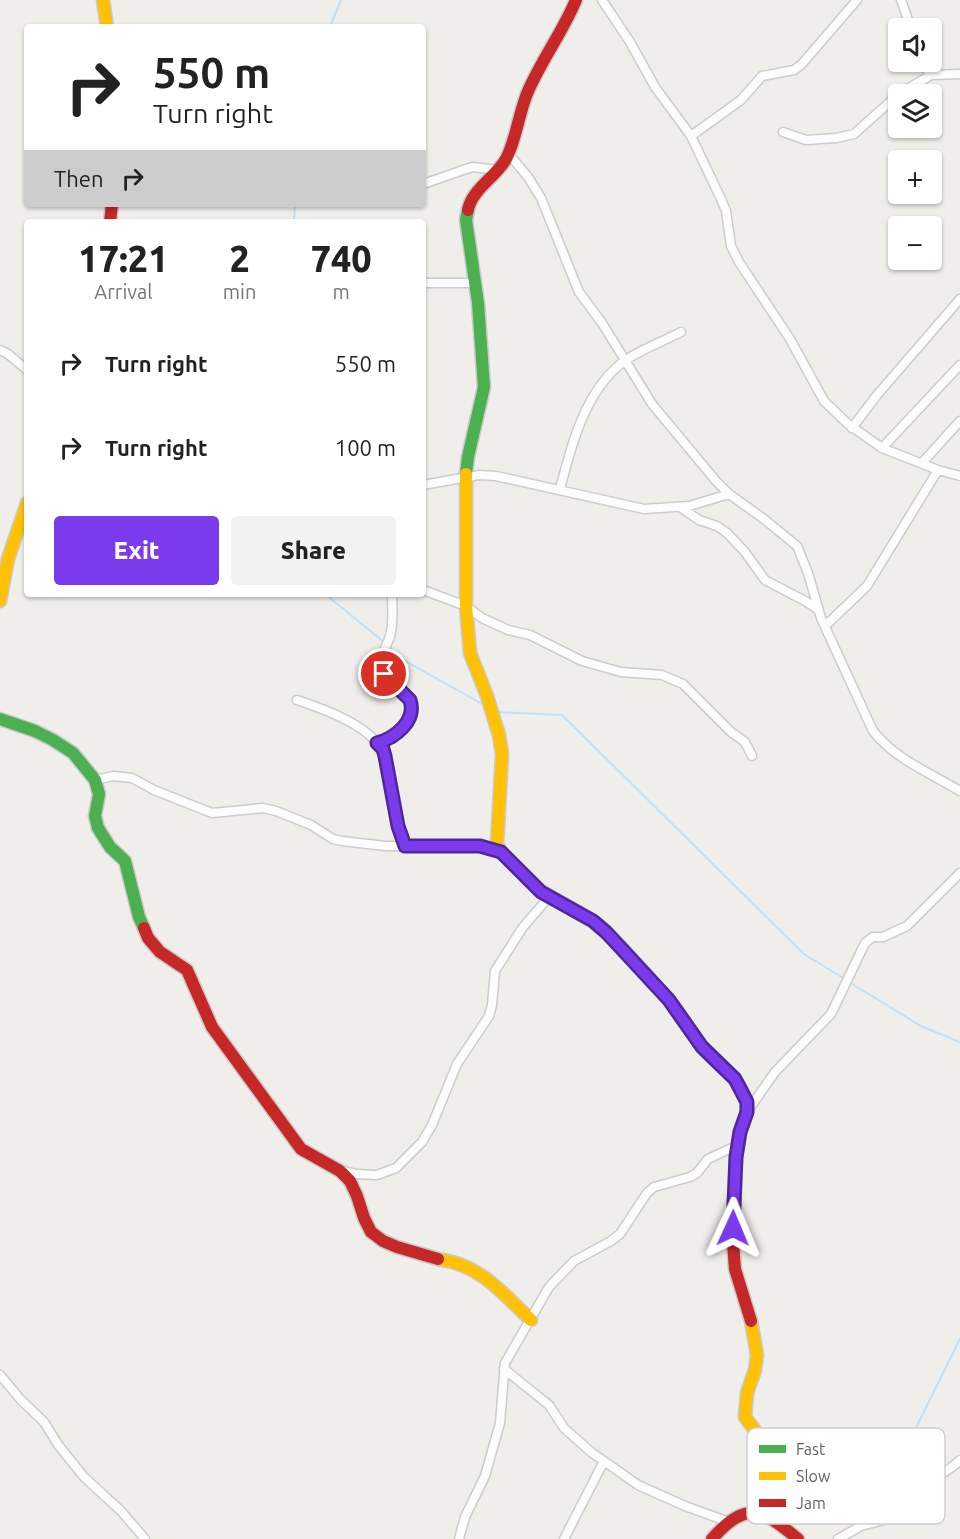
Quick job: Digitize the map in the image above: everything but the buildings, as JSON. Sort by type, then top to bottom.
[{"type":"street","points":[[103,0],[107,24]]},
{"type":"street","points":[[576,0],[567,22],[548,51],[528,91],[508,153],[498,170],[473,198],[467,211],[466,228],[483,355],[484,387],[468,457],[466,478],[466,606],[470,653],[487,696],[499,735],[502,754],[497,844],[501,852],[525,878],[549,897],[593,921],[621,947],[669,1000],[702,1047],[735,1079],[747,1102],[747,1112],[738,1145],[734,1183],[735,1269],[757,1343],[755,1370],[747,1393],[744,1412],[753,1428]]},
{"type":"street","points":[[602,0],[630,42],[655,87],[691,136],[726,212],[728,233],[739,262],[790,339],[824,400],[852,428],[882,448],[960,476]]},
{"type":"street","points":[[691,136],[741,100],[762,76],[794,70],[801,65],[858,0]]},
{"type":"street","points":[[901,0],[907,18]]},
{"type":"street","points":[[783,132],[806,140],[854,134],[899,94],[931,75],[960,74]]},
{"type":"street","points":[[508,153],[542,198],[579,291],[664,420],[705,470],[729,494],[797,546],[808,573],[817,609],[873,731],[884,744],[911,764],[960,791]]},
{"type":"street","points":[[426,183],[472,167],[498,170]]},
{"type":"street","points":[[426,284],[474,283]]},
{"type":"street","points":[[852,428],[877,395],[960,299]]},
{"type":"street","points":[[560,489],[578,427],[607,376],[624,361],[681,332]]},
{"type":"street","points":[[0,350],[24,367]]},
{"type":"street","points":[[882,448],[960,365]]},
{"type":"street","points":[[922,462],[957,430],[960,421]]},
{"type":"street","points":[[825,626],[867,586],[938,470]]},
{"type":"street","points":[[426,485],[478,475],[496,476],[644,509],[680,507],[729,494]]},
{"type":"street","points":[[680,507],[699,520],[717,526],[727,533],[745,552],[765,580],[817,609]]},
{"type":"street","points":[[0,601],[8,559],[24,512]]},
{"type":"street","points":[[426,591],[466,606],[482,618],[508,630],[530,635],[582,661],[621,672],[662,675],[684,684],[731,732],[745,742],[752,756]]},
{"type":"street","points":[[377,743],[399,732],[411,709],[410,700],[384,674],[381,666],[391,630],[392,597]]},
{"type":"street","points":[[297,700],[338,715],[383,749],[398,826],[405,846]]},
{"type":"street","points":[[0,719],[35,731],[66,747],[81,760],[95,780],[99,794],[95,816],[98,828],[110,847],[125,861],[139,917],[148,938],[160,952],[187,970],[212,1027],[301,1149],[341,1170],[356,1174],[377,1175],[396,1168],[422,1143],[432,1125],[457,1064],[489,1016],[495,971],[523,927],[549,897]]},
{"type":"street","points":[[95,780],[113,776],[132,778],[154,790],[212,813],[263,808],[310,825],[337,840],[405,846],[480,846],[501,852]]},
{"type":"street","points":[[747,1112],[775,1072],[831,1014],[865,943],[907,926],[960,873]]},
{"type":"street","points":[[459,1539],[465,1517],[485,1476],[500,1423],[504,1369],[508,1355],[531,1320],[545,1293],[574,1261],[620,1234],[647,1193],[662,1184],[690,1177],[697,1173],[708,1159],[738,1145]]},
{"type":"street","points":[[341,1170],[351,1181],[359,1198],[369,1231],[404,1250],[465,1265],[502,1293],[531,1320]]},
{"type":"street","points":[[504,1369],[539,1395],[549,1405],[564,1428],[591,1452],[638,1485],[729,1522]]},
{"type":"street","points":[[0,1375],[44,1422],[59,1446],[84,1477],[121,1511],[145,1539]]},
{"type":"street","points":[[945,1473],[960,1460]]},
{"type":"street","points":[[564,1539],[604,1461]]},
{"type":"street","points":[[712,1539],[729,1522],[747,1514]]},
{"type":"street","points":[[778,1524],[798,1539]]},
{"type":"street","points":[[838,1539],[868,1524]]},
{"type":"waterway","points":[[331,24],[341,0]]},
{"type":"waterway","points":[[294,219],[295,207]]},
{"type":"waterway","points":[[329,597],[385,643]]},
{"type":"waterway","points":[[389,647],[407,662],[484,705]]},
{"type":"waterway","points":[[496,712],[562,715],[804,954],[845,979]]},
{"type":"waterway","points":[[849,982],[921,1026],[960,1042]]},
{"type":"waterway","points":[[916,1428],[960,1339]]},
{"type":"traffic: fast","points":[[466,474],[484,387],[478,303],[466,220],[468,210]]},
{"type":"traffic: fast","points":[[0,719],[53,740],[73,753],[95,780],[99,794],[95,816],[98,828],[110,847],[125,861],[139,917],[144,928]]},
{"type":"traffic: slow","points":[[103,0],[107,24]]},
{"type":"traffic: slow","points":[[466,474],[466,606],[470,653],[487,696],[499,735],[502,754],[497,844],[501,852],[539,890]]},
{"type":"traffic: slow","points":[[0,601],[8,559],[24,512]]},
{"type":"traffic: slow","points":[[438,1259],[466,1267],[489,1281],[531,1320]]},
{"type":"traffic: slow","points":[[751,1321],[757,1355],[755,1370],[747,1393],[745,1417],[753,1428]]},
{"type":"traffic: jam","points":[[468,210],[479,189],[506,159],[529,89],[576,0]]},
{"type":"traffic: jam","points":[[110,219],[112,207]]},
{"type":"traffic: jam","points":[[539,890],[593,921],[621,947],[669,1000],[702,1047],[735,1079],[742,1091],[747,1102],[747,1112],[740,1132],[736,1157],[733,1243],[735,1269],[751,1321]]},
{"type":"traffic: jam","points":[[144,928],[148,938],[160,952],[187,970],[212,1027],[301,1149],[340,1171],[350,1181],[371,1232],[397,1247],[438,1259]]},
{"type":"traffic: jam","points":[[712,1539],[735,1518],[747,1514]]},
{"type":"traffic: jam","points":[[779,1524],[798,1539]]},
{"type":"route","points":[[384,674],[410,700],[411,704],[402,729],[377,743],[383,749],[385,756],[398,826],[405,846],[480,846],[501,852],[541,892],[593,921],[606,932],[669,1000],[702,1047],[735,1079],[747,1102],[747,1112],[740,1132],[736,1157],[733,1228]]}]
